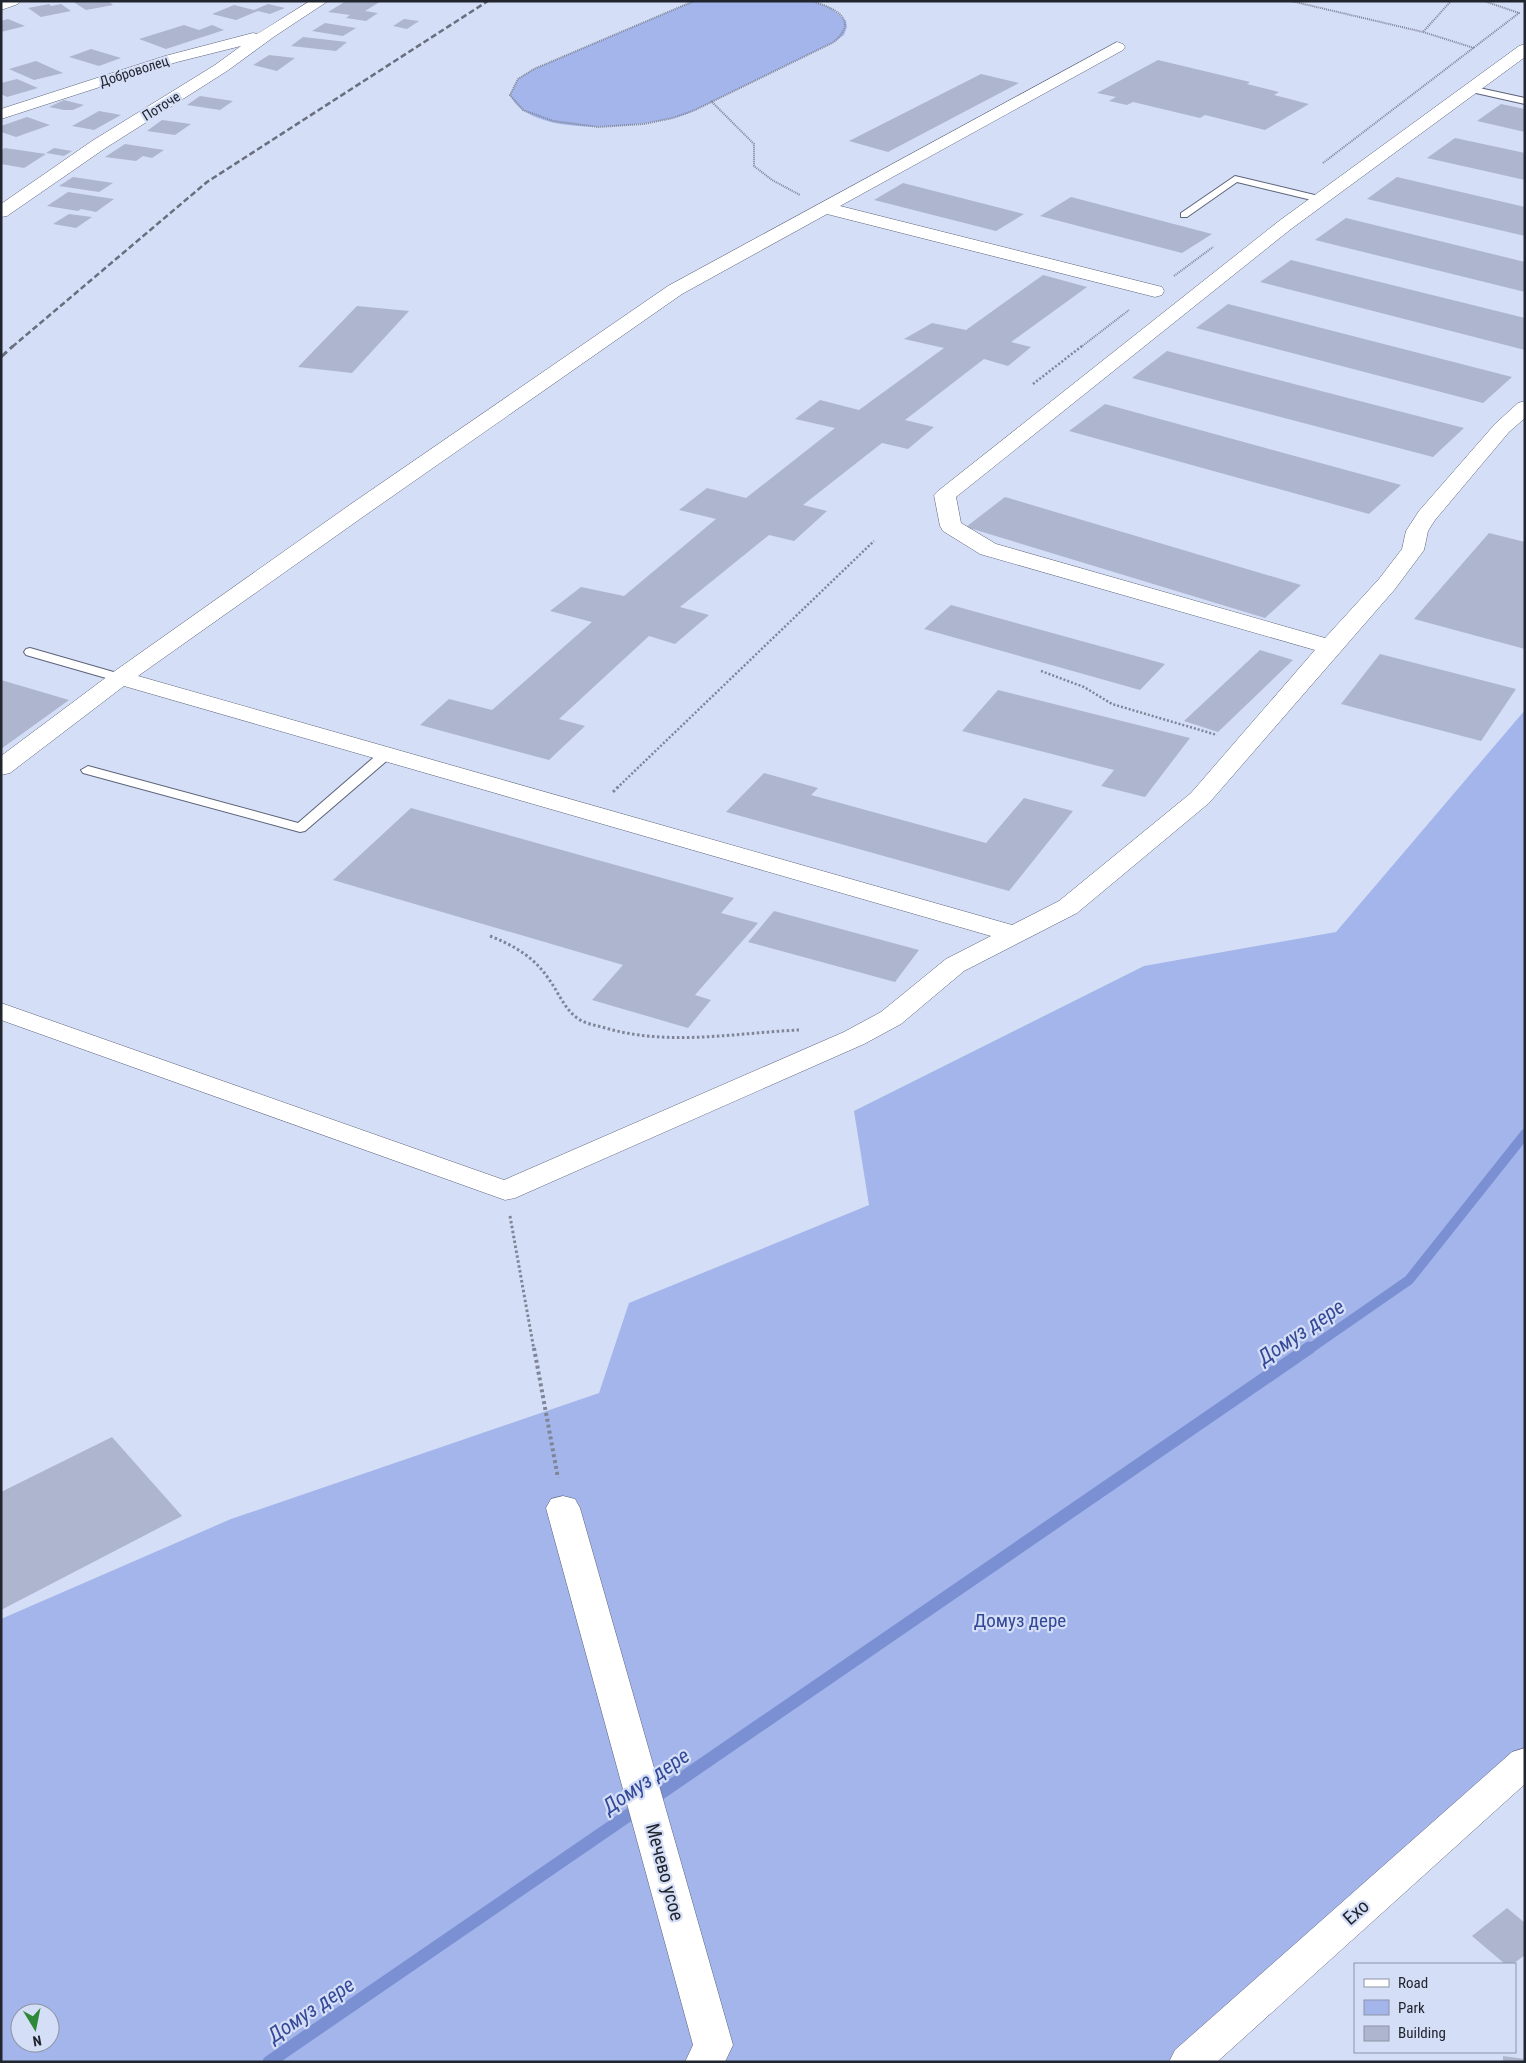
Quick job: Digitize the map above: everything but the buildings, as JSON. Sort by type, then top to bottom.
[{"type":"street","points":[[1,5],[13,1]]},
{"type":"street","name":"Поточе","points":[[1,212],[98,145],[221,68],[268,33],[321,1]]},
{"type":"street","name":"Доброволец","points":[[1,114],[171,59],[268,33]]},
{"type":"street","points":[[1,768],[120,678],[359,509],[675,290],[1117,47]]},
{"type":"street","points":[[1330,647],[988,549],[951,526],[945,495],[1284,225],[1525,49]]},
{"type":"street","points":[[824,208],[1154,291]]},
{"type":"street","points":[[1,1011],[505,1191],[854,1038],[891,1018],[956,965],[1068,907],[1200,798],[1387,584],[1412,550],[1417,531],[1427,516],[1502,428],[1525,407]]},
{"type":"street","points":[[120,678],[1013,934]]},
{"type":"street","name":"Мечево усое","points":[[563,1508],[713,2045],[705,2062]]},
{"type":"street","name":"Ехо","points":[[1189,2062],[1525,1762]]},
{"type":"lane","points":[[1470,89],[1525,101]]},
{"type":"lane","points":[[1184,215],[1235,179],[1320,199]]},
{"type":"lane","points":[[30,652],[120,678]]},
{"type":"lane","points":[[88,770],[300,828],[385,754]]},
{"type":"path","points":[[694,1],[534,70],[518,79],[510,94],[514,103],[524,111],[537,117],[559,123],[598,126],[656,122],[687,114],[834,42],[844,35],[847,27],[846,21],[831,8],[812,1]]},
{"type":"path","points":[[1291,1],[1423,32],[1474,48]]},
{"type":"path","points":[[1423,32],[1451,1]]},
{"type":"path","points":[[1519,13],[1525,10]]},
{"type":"path","points":[[711,101],[754,144],[754,166],[772,180],[824,208]]},
{"type":"path","points":[[591,813],[874,541]]},
{"type":"path","points":[[1041,671],[1084,687],[1112,704],[1247,744]]},
{"type":"path","points":[[490,936],[516,947],[544,971],[560,1000],[576,1018],[611,1032],[658,1038],[714,1038],[763,1031],[817,1030],[854,1038]]},
{"type":"path","points":[[505,1191],[563,1508]]},
{"type":"green space","points":[[694,1],[812,1],[831,8],[846,21],[847,27],[844,35],[834,42],[687,114],[669,119],[619,126],[565,125],[541,119],[522,110],[510,95],[518,79],[534,69]]},
{"type":"green space","name":"Домуз дере","points":[[1525,710],[1525,1762],[1189,2062],[1,2062],[1,1619],[231,1519],[599,1393],[629,1303],[869,1205],[854,1111],[1144,966],[1336,932]]},
{"type":"waterway","name":"Домуз дере","points":[[1308,1350],[1409,1280],[1525,1134]]},
{"type":"waterway","name":"Домуз дере","points":[[269,2062],[1309,1348]]},
{"type":"railway","points":[[12,347],[207,182],[488,1]]},
{"type":"railway","points":[[1,357],[13,346]]}]
